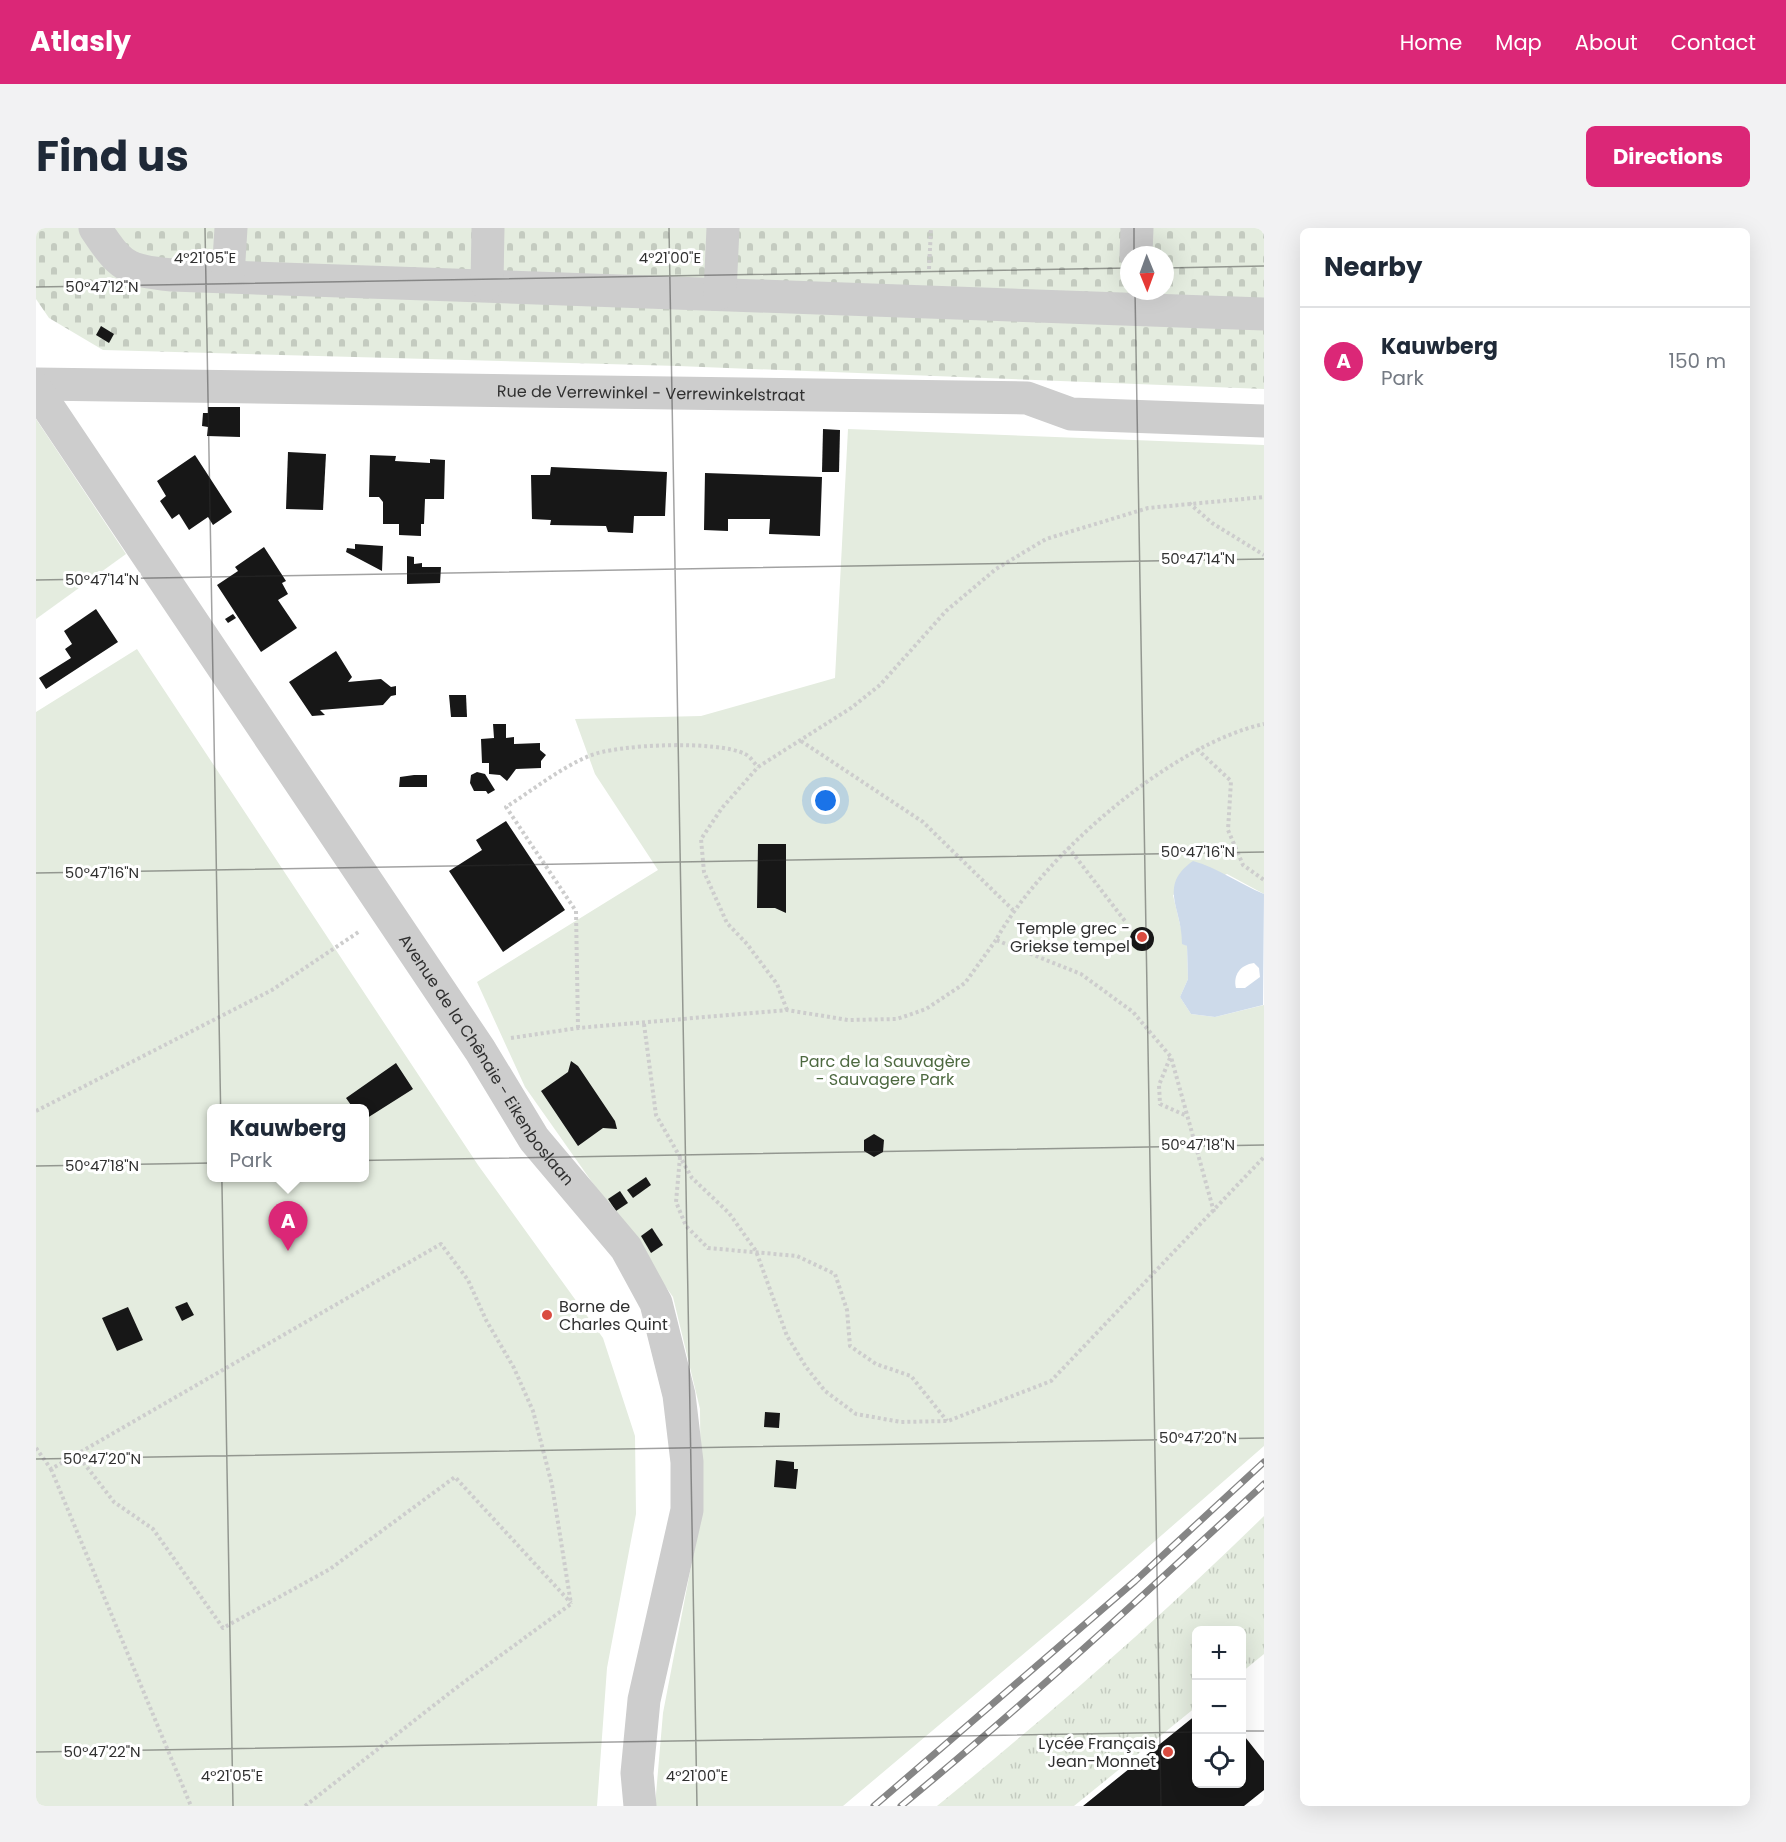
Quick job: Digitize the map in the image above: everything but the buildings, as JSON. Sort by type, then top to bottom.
[{"type":"street","points":[[95,228],[115,258],[128,267],[171,275],[487,284],[927,303],[1134,301],[1264,314]]},
{"type":"street","points":[[228,276],[231,228]]},
{"type":"street","points":[[487,284],[488,228]]},
{"type":"street","points":[[720,293],[723,228]]},
{"type":"street","points":[[1136,246],[1137,228]]},
{"type":"street","name":"Rue de Verrewinkel - Verrewinkelstraat","points":[[36,384],[1027,398],[1071,414],[1264,421]]},
{"type":"street","name":"Avenue de la Chênaie - Eikenboslaan","points":[[36,389],[480,1050],[534,1139],[626,1248],[656,1304],[680,1395],[687,1462],[687,1510],[644,1700],[637,1773],[640,1806]]},
{"type":"path","points":[[927,303],[931,228]]},
{"type":"path","points":[[787,1010],[777,984],[747,944],[727,923],[704,872],[701,839],[722,808],[758,767],[801,741],[880,685],[946,611],[996,569],[1046,539],[1148,508],[1264,497]]},
{"type":"path","points":[[1189,503],[1212,523],[1264,555]]},
{"type":"path","points":[[480,1050],[502,1040],[578,1028],[787,1010],[848,1020],[897,1019],[926,1009],[965,983],[996,940],[1013,910],[1068,848],[1122,802],[1197,749],[1229,734],[1264,724]]},
{"type":"path","points":[[801,741],[923,822],[1013,910]]},
{"type":"path","points":[[578,1028],[576,911],[506,807],[561,771],[589,756],[609,750],[656,746],[712,747],[746,754],[758,767]]},
{"type":"path","points":[[1197,749],[1231,781],[1228,830],[1243,865],[1264,880]]},
{"type":"path","points":[[1068,848],[1125,921]]},
{"type":"path","points":[[36,1111],[272,990],[388,913]]},
{"type":"path","points":[[996,940],[1081,974],[1133,1012],[1171,1057],[1214,1212]]},
{"type":"path","points":[[644,1024],[656,1115],[692,1178],[729,1212],[756,1251],[787,1336],[806,1367],[825,1391],[856,1414],[901,1422],[948,1421],[1051,1381],[1264,1157]]},
{"type":"path","points":[[1171,1057],[1159,1085],[1160,1104],[1187,1116]]},
{"type":"path","points":[[680,1156],[676,1202],[686,1226],[708,1248],[797,1256],[836,1274],[848,1310],[850,1346],[876,1364],[911,1376],[948,1421]]},
{"type":"path","points":[[51,1469],[441,1244],[468,1280],[486,1320],[514,1368],[533,1411],[552,1485],[571,1604]]},
{"type":"path","points":[[36,1448],[51,1469],[191,1806]]},
{"type":"path","points":[[76,1453],[114,1502],[153,1529],[223,1628],[330,1569],[454,1477],[571,1604]]},
{"type":"path","points":[[305,1806],[456,1688],[571,1604]]},
{"type":"green space","points":[[36,228],[1264,228],[1264,389],[678,366],[103,350],[49,318],[36,299]]},
{"type":"green space","points":[[36,419],[126,554],[36,619]]},
{"type":"green space","name":"Parc de la Sauvagère - Sauvagere Park","points":[[848,429],[1264,445],[1264,894],[1227,874],[1173,895],[1182,933],[1182,943],[1187,946],[1188,979],[1180,997],[1191,1014],[1215,1017],[1264,1005],[1264,1446],[1084,1603],[843,1806],[655,1806],[663,1713],[701,1514],[700,1409],[673,1297],[525,1087],[477,982],[658,870],[595,774],[575,719],[701,716],[835,678]]},
{"type":"green space","points":[[137,649],[478,1165],[603,1338],[635,1436],[636,1514],[607,1668],[597,1806],[36,1806],[36,712]]},
{"type":"green space","points":[[1264,1516],[1264,1654],[1246,1669],[1246,1626],[1192,1626],[1192,1710],[1074,1806],[937,1806],[1104,1665]]},
{"type":"water","points":[[1193,861],[1264,894],[1263,1005],[1215,1017],[1191,1014],[1180,997],[1188,979],[1187,946],[1182,944],[1174,899],[1176,880],[1182,870]],"holes":[[[1254,963],[1259,968],[1260,977],[1245,988],[1236,988],[1236,979],[1241,968]]]},
{"type":"railway","points":[[874,1806],[1135,1581],[1264,1462]]},
{"type":"railway","points":[[901,1806],[1039,1688],[1264,1484]]},
{"type":"place","name":"Temple grec - Griekse tempel","points":[[1142,937]]},
{"type":"place","name":"Kauwberg","points":[[288,1251]]},
{"type":"place","name":"Borne de Charles Quint","points":[[547,1315]]},
{"type":"place","name":"Lycée Français Jean-Monnet","points":[[1168,1752]]}]
